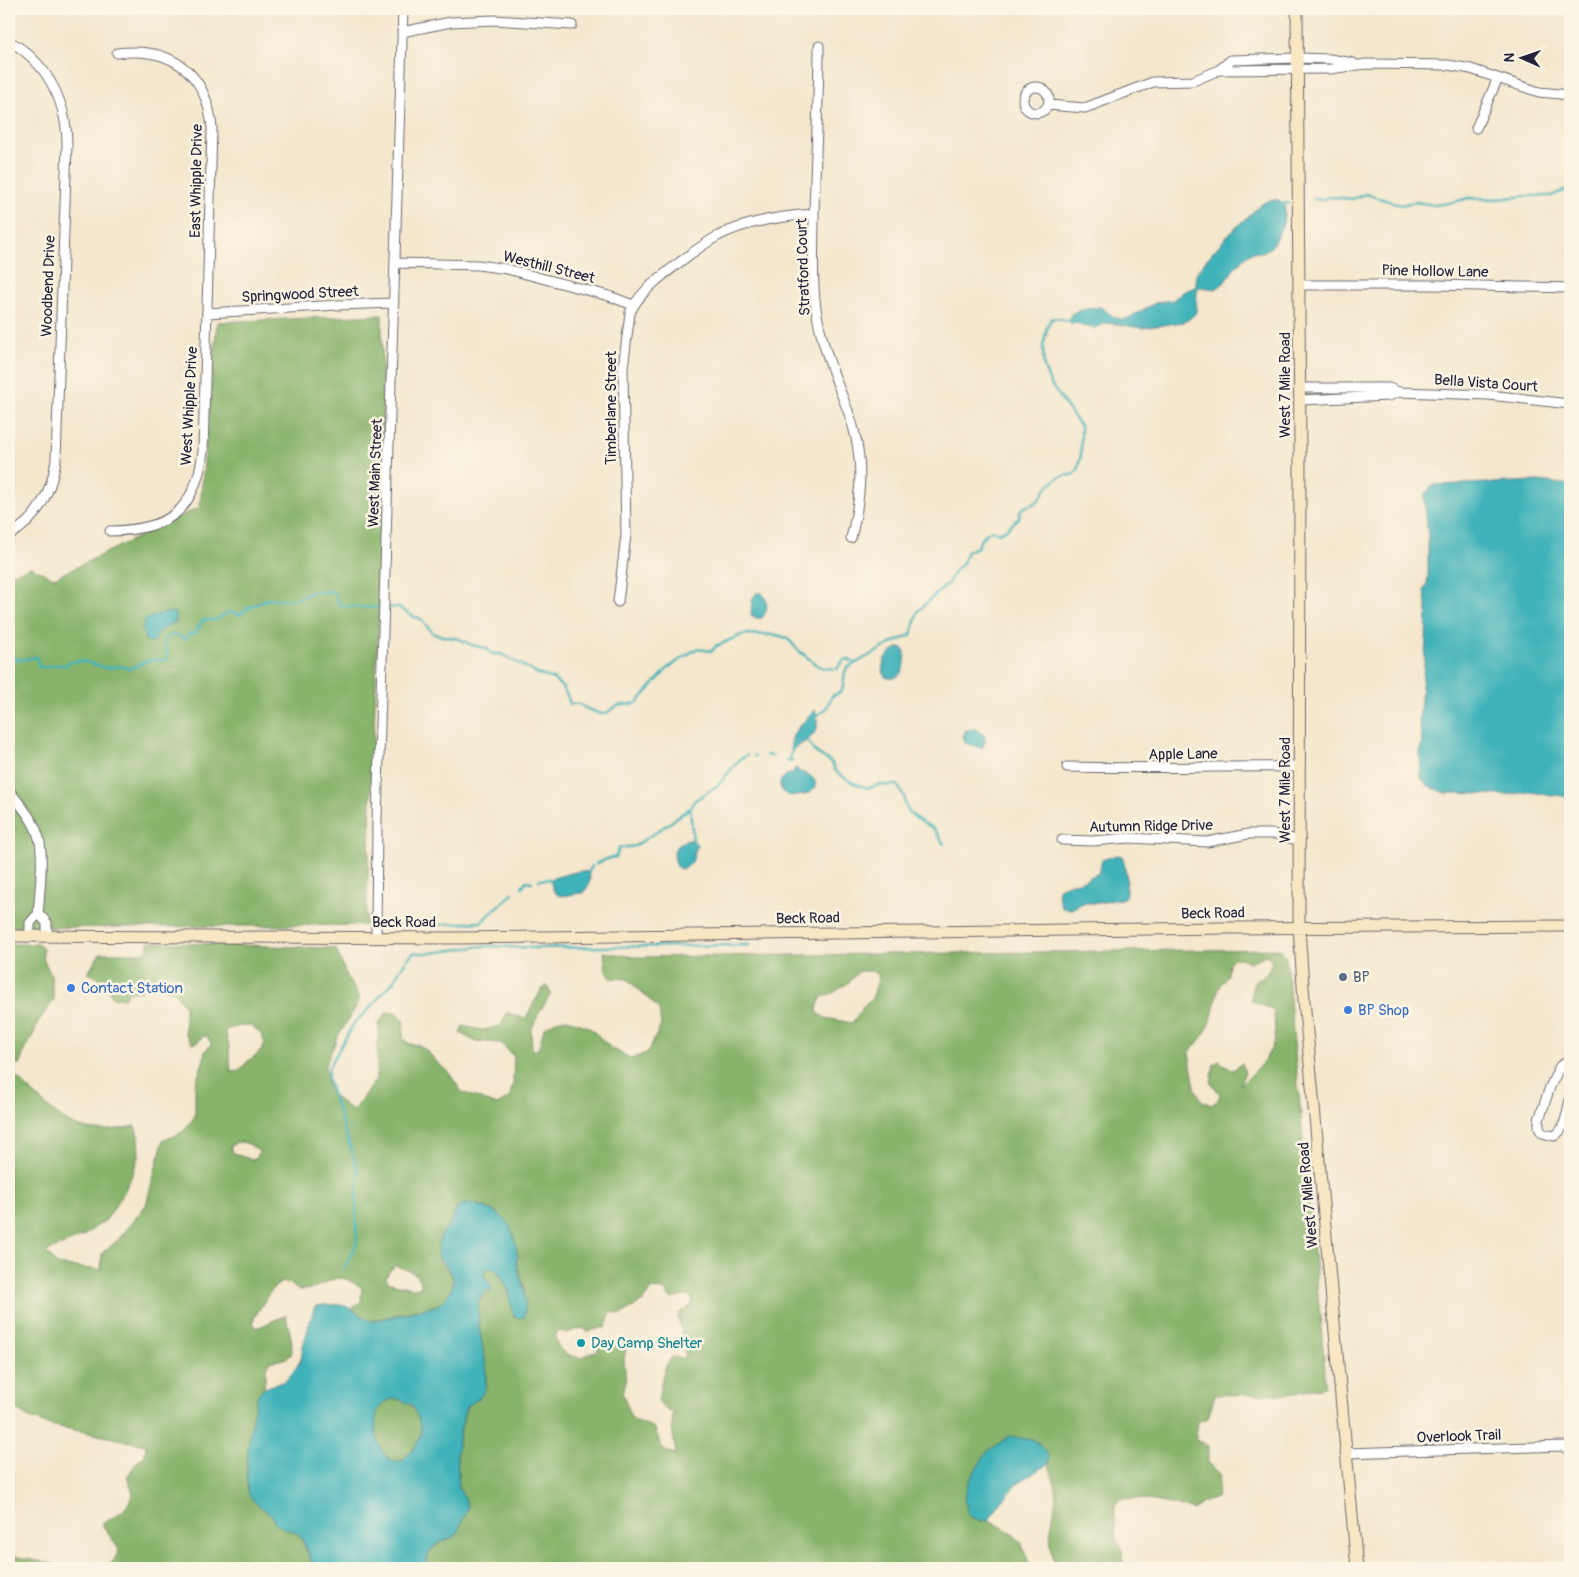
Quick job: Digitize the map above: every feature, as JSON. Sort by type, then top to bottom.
[{"type":"main road","name":"West 7 Mile Road","points":[[1297,9],[1300,394],[1299,927],[1304,1000],[1357,1568]]},
{"type":"main road","name":"Beck Road","points":[[9,936],[376,937],[1570,926]]},
{"type":"street","name":"West Main Street","points":[[376,937],[403,9]]},
{"type":"street","points":[[402,32],[460,21],[494,20],[572,25]]},
{"type":"street","name":"Woodbend Drive","points":[[9,41],[35,61],[50,80],[64,116],[67,145],[56,460],[51,486],[42,503],[27,522],[9,535]]},
{"type":"street","name":"Stratford Court","points":[[819,46],[814,214],[815,298],[819,326],[854,428],[859,459],[860,489],[858,512],[851,538]]},
{"type":"street","name":"East Whipple Drive","points":[[117,53],[144,52],[172,60],[193,76],[202,88],[207,100],[211,113],[212,128],[207,313]]},
{"type":"street","points":[[1048,105],[1085,108],[1153,82],[1193,81],[1220,70],[1231,60],[1297,63],[1330,59],[1366,64],[1448,65],[1471,69],[1539,92],[1570,95]]},
{"type":"street","points":[[1476,128],[1498,78]]},
{"type":"street","points":[[633,305],[642,294],[672,268],[718,236],[734,229],[763,221],[786,216],[814,214]]},
{"type":"street","name":"Westhill Street","points":[[396,263],[478,265],[507,268],[609,296],[633,305]]},
{"type":"street","name":"Pine Hollow Lane","points":[[1299,285],[1437,284],[1570,288]]},
{"type":"street","name":"Springwood Street","points":[[207,313],[394,303]]},
{"type":"street","name":"Timberlane Street","points":[[618,602],[626,534],[623,368],[630,313],[633,305]]},
{"type":"street","name":"West Whipple Drive","points":[[110,531],[130,531],[158,524],[180,510],[194,490],[199,477],[203,452],[207,313]]},
{"type":"street","name":"Bella Vista Court","points":[[1300,394],[1351,393],[1389,388],[1399,392],[1489,394],[1570,404]]},
{"type":"street","name":"Apple Lane","points":[[1067,767],[1130,769],[1209,766],[1300,767]]},
{"type":"street","points":[[9,790],[28,816],[39,837],[41,857],[38,916]]},
{"type":"street","name":"Autumn Ridge Drive","points":[[1062,840],[1092,841],[1129,838],[1207,842],[1248,834],[1275,834],[1300,841]]},
{"type":"street","points":[[30,935],[30,923],[38,916]]},
{"type":"street","points":[[38,916],[41,916],[47,923],[47,935]]},
{"type":"street","points":[[1570,1060],[1560,1066],[1550,1087],[1540,1120],[1539,1128],[1542,1133],[1554,1136],[1558,1134],[1562,1129],[1570,1099]]},
{"type":"street","name":"Overlook Trail","points":[[1347,1453],[1563,1446],[1570,1451]]},
{"type":"green space","points":[[382,315],[383,508],[366,925],[9,928],[9,575],[31,567],[54,578],[200,507],[217,322]]},
{"type":"green space","points":[[148,942],[336,949],[347,977],[359,996],[358,1004],[337,1038],[325,1066],[328,1088],[337,1099],[353,1111],[376,1079],[379,1023],[387,1012],[398,1013],[404,1020],[403,1038],[410,1044],[418,1045],[426,1050],[449,1073],[462,1092],[497,1105],[509,1098],[513,1085],[514,1057],[501,1043],[474,1041],[460,1033],[463,1026],[483,1030],[501,1026],[507,1012],[525,1019],[540,992],[547,985],[551,994],[531,1030],[532,1050],[538,1050],[544,1028],[556,1021],[567,1019],[589,1027],[611,1048],[632,1059],[648,1052],[661,1025],[659,1009],[627,979],[611,978],[606,970],[604,952],[634,957],[1281,949],[1286,958],[1325,1369],[1324,1387],[1289,1394],[1215,1395],[1208,1418],[1197,1422],[1196,1440],[1208,1446],[1208,1462],[1220,1474],[1217,1498],[1204,1502],[1193,1510],[1157,1501],[1121,1498],[1115,1505],[1115,1535],[1122,1549],[1123,1568],[1055,1568],[1050,1539],[1055,1503],[1054,1483],[1048,1456],[1036,1441],[981,1521],[989,1520],[1011,1532],[1021,1542],[1031,1568],[426,1568],[429,1552],[441,1542],[455,1537],[468,1508],[459,1489],[457,1454],[466,1407],[478,1398],[486,1386],[486,1365],[479,1327],[478,1301],[491,1286],[483,1274],[486,1269],[493,1268],[502,1278],[508,1290],[514,1316],[525,1290],[516,1260],[518,1257],[511,1228],[498,1213],[481,1205],[468,1203],[457,1207],[439,1242],[440,1262],[450,1272],[453,1283],[447,1297],[435,1306],[370,1321],[352,1309],[361,1301],[362,1287],[346,1279],[336,1278],[311,1289],[298,1290],[289,1283],[282,1282],[272,1289],[254,1318],[253,1323],[257,1328],[286,1315],[292,1349],[291,1355],[284,1359],[269,1362],[266,1368],[264,1389],[261,1392],[254,1412],[246,1474],[272,1515],[287,1530],[299,1534],[314,1568],[100,1568],[112,1562],[119,1550],[102,1524],[121,1512],[128,1505],[133,1493],[127,1477],[137,1462],[145,1455],[146,1445],[50,1425],[27,1417],[9,1404],[9,1280],[11,1277],[9,1274],[9,1079],[16,1077],[51,1110],[72,1124],[94,1130],[135,1126],[138,1135],[139,1156],[124,1192],[106,1220],[83,1236],[46,1252],[57,1265],[101,1270],[102,1253],[118,1240],[146,1205],[163,1141],[184,1131],[195,1116],[195,1085],[205,1051],[211,1044],[208,1037],[203,1036],[198,1042],[192,1044],[185,1033],[185,1007],[175,992],[166,989],[162,982],[144,983],[141,992],[130,991],[124,998],[113,998],[104,982],[88,973],[100,953],[143,953],[148,949]],"holes":[[[1266,955],[1272,960],[1267,973],[1255,980],[1251,995],[1252,1001],[1274,1010],[1275,1039],[1272,1048],[1264,1060],[1250,1077],[1240,1085],[1245,1072],[1242,1063],[1233,1070],[1219,1061],[1214,1064],[1211,1083],[1220,1094],[1218,1100],[1211,1105],[1201,1100],[1195,1088],[1189,1053],[1202,1038],[1209,1025],[1218,990],[1228,975],[1229,963],[1234,958],[1241,958],[1250,962]],[[859,971],[872,971],[879,976],[872,999],[866,1003],[852,1023],[825,1018],[817,1012],[821,998],[835,992],[849,982]],[[250,1025],[261,1034],[265,1043],[261,1051],[239,1071],[231,1072],[229,1046],[225,1030]],[[237,1142],[244,1143],[252,1146],[259,1152],[257,1158],[252,1160],[233,1153],[230,1147]],[[396,1266],[416,1275],[421,1282],[421,1287],[414,1288],[389,1283],[386,1278],[390,1270]],[[652,1289],[664,1290],[671,1299],[690,1295],[693,1301],[691,1306],[679,1313],[678,1318],[685,1343],[685,1358],[672,1357],[668,1362],[658,1400],[664,1409],[673,1412],[672,1428],[676,1454],[663,1449],[655,1430],[650,1426],[635,1421],[629,1413],[622,1393],[626,1382],[624,1359],[626,1350],[623,1344],[603,1341],[597,1352],[590,1353],[582,1358],[563,1352],[556,1340],[555,1334],[561,1331],[566,1333],[581,1328],[589,1331],[606,1327],[611,1312],[622,1314],[643,1301]]]},
{"type":"green space","points":[[9,944],[38,944],[43,949],[43,958],[51,975],[54,1000],[38,1022],[32,1038],[25,1048],[20,1064],[9,1066]]},
{"type":"green space","points":[[399,1399],[411,1406],[416,1411],[421,1424],[419,1442],[402,1461],[393,1461],[385,1455],[376,1433],[376,1420],[379,1408],[384,1402]]},
{"type":"green space","points":[[9,1555],[58,1565],[83,1568],[9,1568]]},
{"type":"water","points":[[1270,200],[1279,200],[1285,206],[1283,224],[1273,244],[1262,252],[1249,254],[1234,269],[1224,283],[1216,289],[1200,287],[1197,290],[1196,313],[1188,320],[1143,328],[1107,323],[1095,328],[1081,326],[1078,323],[1071,324],[1070,317],[1072,313],[1089,308],[1101,307],[1116,317],[1126,319],[1157,302],[1173,300],[1183,292],[1196,286],[1196,274],[1206,260],[1228,235],[1260,205]]},
{"type":"water","points":[[1539,481],[1570,485],[1570,797],[1529,792],[1505,795],[1444,793],[1427,785],[1421,778],[1420,753],[1422,742],[1419,721],[1426,641],[1427,609],[1424,591],[1428,574],[1428,537],[1424,495],[1432,486],[1436,485]]},
{"type":"water","points":[[761,592],[765,597],[767,608],[762,618],[757,618],[751,615],[752,599],[756,593]]},
{"type":"water","points":[[169,612],[175,613],[176,621],[160,631],[153,643],[145,640],[142,630],[145,620]]},
{"type":"water","points":[[897,648],[903,648],[905,653],[903,670],[896,677],[885,677],[884,660]]},
{"type":"water","points":[[815,710],[817,730],[808,740],[791,750],[792,738],[795,733]]},
{"type":"water","points":[[974,729],[985,736],[985,743],[982,748],[965,743],[963,736],[966,730]]},
{"type":"water","points":[[797,768],[799,772],[812,777],[815,786],[813,790],[806,794],[791,796],[783,792],[780,781],[786,775],[794,773],[794,769]]},
{"type":"water","points":[[693,840],[697,845],[692,862],[686,868],[681,869],[677,867],[674,857],[675,849],[679,844]]},
{"type":"water","points":[[1116,855],[1122,856],[1125,866],[1127,882],[1125,898],[1098,903],[1083,903],[1071,909],[1062,908],[1058,896],[1059,888],[1099,873],[1102,860]]},
{"type":"water","points":[[580,871],[588,872],[590,878],[588,886],[583,893],[561,896],[555,892],[550,879]]},
{"type":"water","points":[[468,1203],[480,1206],[499,1214],[508,1223],[515,1243],[518,1257],[516,1260],[525,1302],[524,1317],[514,1316],[509,1291],[499,1273],[493,1268],[486,1269],[483,1274],[491,1286],[491,1291],[484,1292],[478,1301],[479,1327],[486,1365],[486,1386],[478,1399],[466,1407],[457,1454],[459,1489],[468,1508],[456,1535],[439,1543],[430,1552],[426,1568],[314,1568],[299,1535],[296,1532],[280,1527],[274,1521],[272,1515],[256,1504],[249,1495],[247,1475],[249,1444],[253,1413],[259,1393],[265,1388],[286,1380],[301,1359],[315,1306],[329,1304],[344,1306],[374,1321],[435,1306],[443,1301],[451,1289],[453,1280],[450,1271],[439,1258],[439,1240],[453,1219],[457,1207]],"holes":[[[392,1399],[399,1399],[412,1405],[421,1429],[419,1441],[415,1447],[402,1461],[393,1461],[385,1455],[380,1445],[376,1433],[376,1420],[379,1408],[383,1403]]]},
{"type":"water","points":[[1010,1436],[1036,1441],[1049,1456],[1048,1464],[1016,1484],[989,1520],[981,1521],[969,1516],[964,1498],[969,1481],[986,1453]]},
{"type":"waterway","points":[[1314,199],[1321,200],[1330,197],[1352,199],[1366,194],[1401,205],[1415,202],[1435,205],[1469,198],[1497,199],[1551,196],[1566,190],[1570,191]]},
{"type":"waterway","points":[[1281,205],[1289,204]]},
{"type":"waterway","points":[[815,717],[826,709],[832,696],[841,692],[847,668],[892,643],[911,635],[918,611],[948,583],[956,569],[962,565],[967,551],[978,547],[981,539],[989,531],[992,530],[998,533],[1005,530],[1019,518],[1021,510],[1039,500],[1054,481],[1060,477],[1072,475],[1078,470],[1081,455],[1081,427],[1050,383],[1044,367],[1043,347],[1051,319],[1074,320]]},
{"type":"waterway","points":[[9,656],[20,660],[37,657],[39,667],[66,665],[70,662],[81,661],[106,668],[121,666],[129,669],[149,660],[166,660],[168,656],[163,642],[166,637],[175,635],[187,639],[189,633],[191,635],[195,633],[203,620],[217,620],[229,612],[240,615],[248,608],[267,599],[294,600],[310,593],[331,591],[335,593],[336,599],[341,606],[381,608]]},
{"type":"waterway","points":[[386,608],[398,607],[414,617],[420,618],[434,634],[459,639],[472,645],[486,648],[492,654],[501,654],[538,674],[553,679],[562,687],[570,705],[577,703],[601,714],[617,706],[637,703],[668,668],[693,651],[697,649],[712,651],[716,646],[744,634],[784,637],[818,666],[825,668],[837,669],[847,659],[855,663]]},
{"type":"waterway","points":[[806,738],[814,751],[832,763],[836,772],[853,783],[867,788],[879,785],[897,785],[904,796],[905,805],[909,812],[934,829],[944,844]]},
{"type":"waterway","points":[[786,760],[792,761],[790,756],[793,748]]},
{"type":"waterway","points":[[596,864],[616,857],[619,848],[635,846],[671,822],[690,808],[694,801],[718,785],[740,759],[747,755]]},
{"type":"waterway","points":[[766,755],[774,756]]},
{"type":"waterway","points":[[690,808],[693,840]]},
{"type":"waterway","points":[[587,875],[592,866]]},
{"type":"waterway","points":[[539,880],[550,879],[552,881]]},
{"type":"waterway","points":[[522,887],[526,881],[532,882]]},
{"type":"waterway","points":[[391,927],[481,922],[513,893]]},
{"type":"waterway","points":[[344,1268],[357,1243],[358,1170],[328,1081],[329,1067],[354,1023],[392,983],[413,953],[431,953],[483,946],[535,948],[749,945]]},
{"type":"place","name":"BP","points":[[1343,977]]},
{"type":"place","name":"Contact Station","points":[[71,988]]},
{"type":"place","name":"BP Shop","points":[[1348,1010]]},
{"type":"place","name":"Day Camp Shelter","points":[[581,1343]]}]
